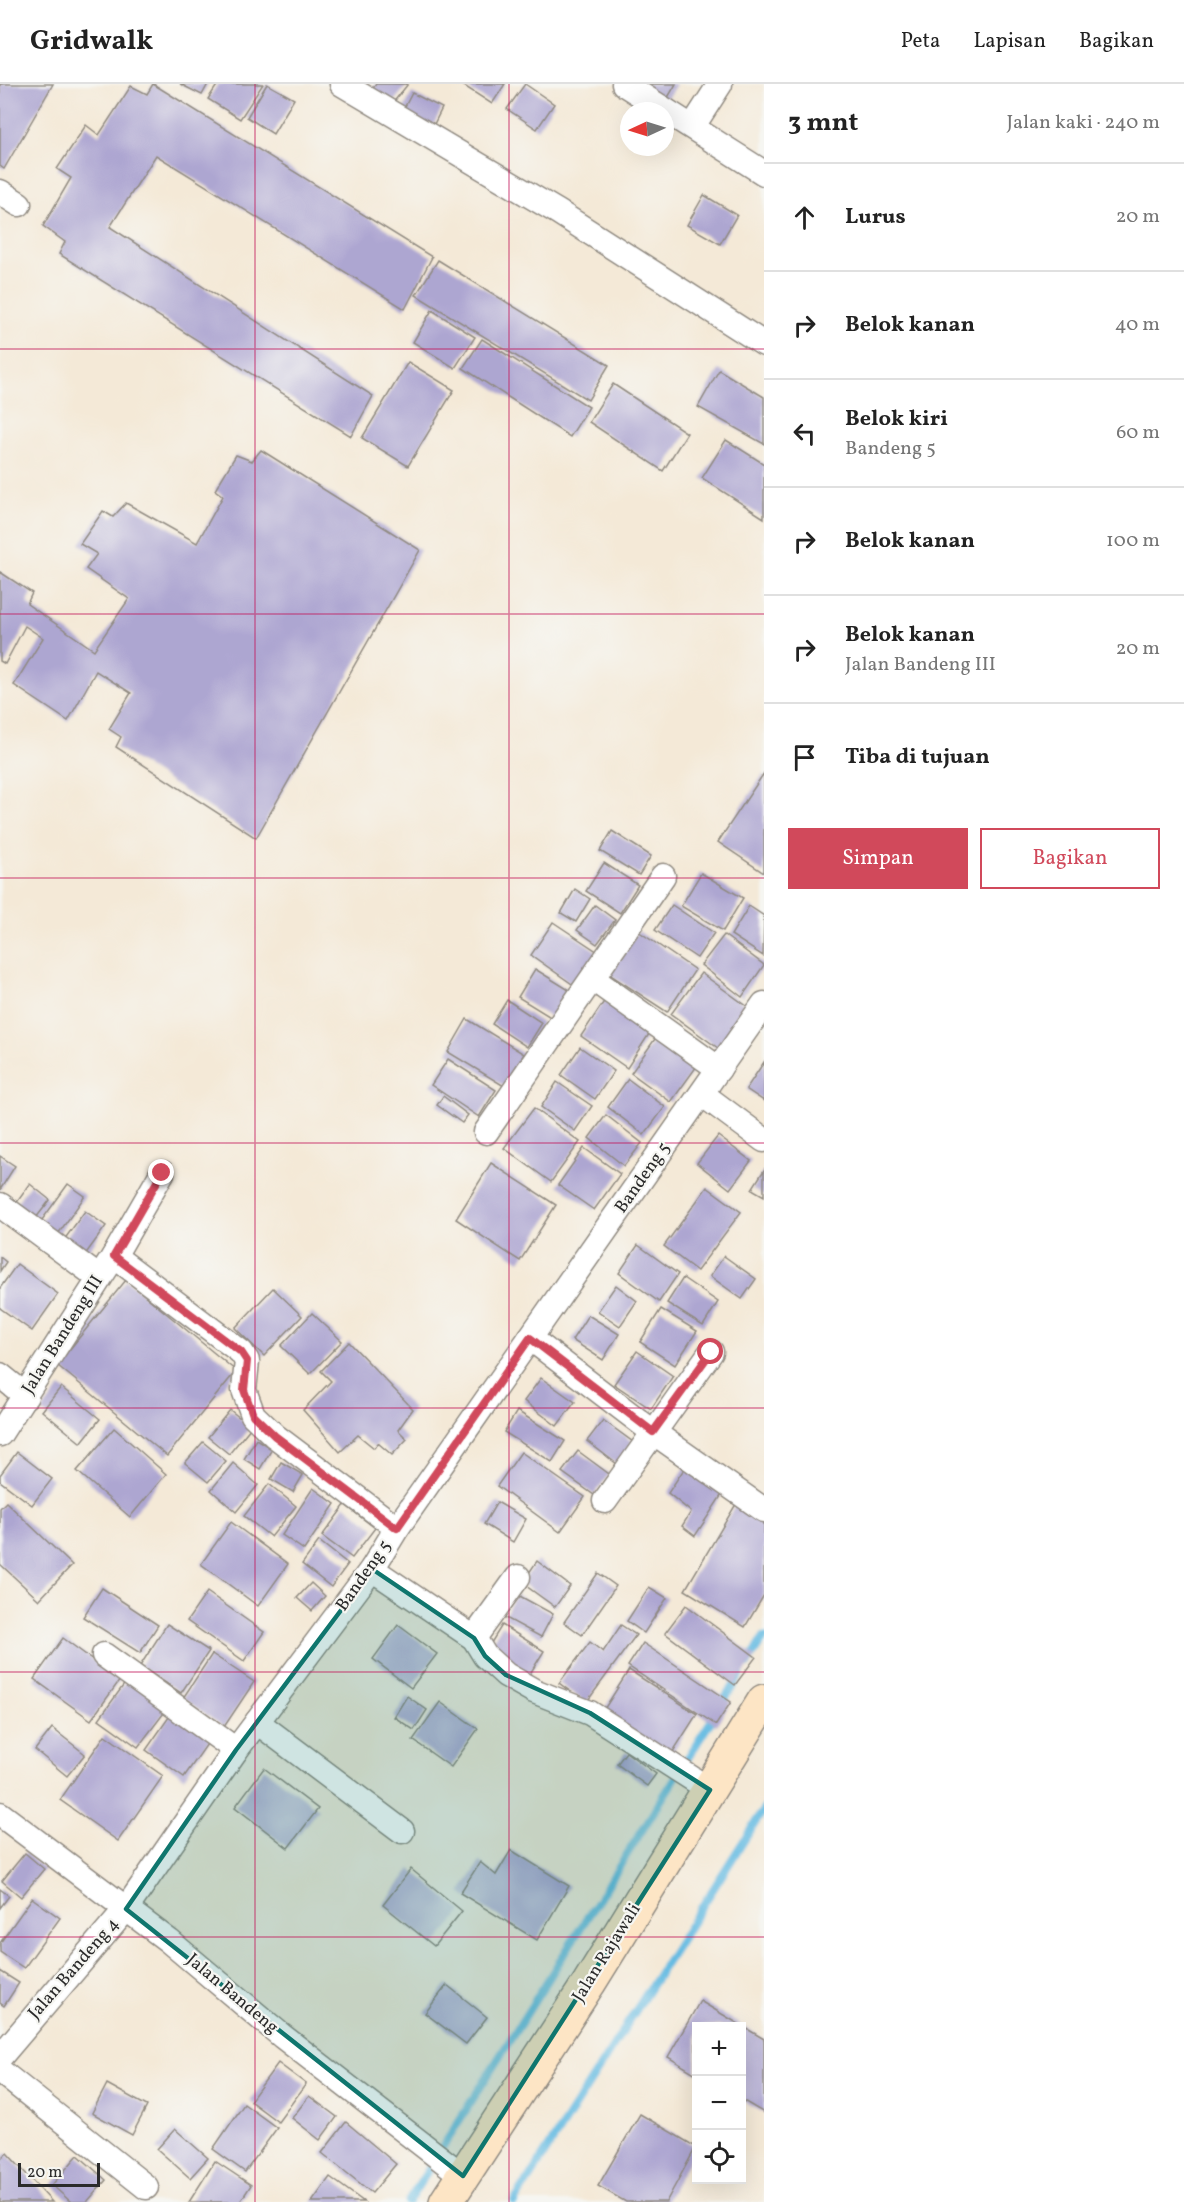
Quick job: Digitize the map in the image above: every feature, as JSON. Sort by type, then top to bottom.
[{"type":"main road","name":"Jalan Rajawali","points":[[454,2189],[710,1790],[764,1701]]},
{"type":"street","points":[[342,84],[558,212],[764,344]]},
{"type":"street","points":[[624,84],[764,173]]},
{"type":"street","points":[[693,126],[720,84]]},
{"type":"street","points":[[486,1132],[663,876]]},
{"type":"street","points":[[593,979],[719,1069]]},
{"type":"street","name":"Bandeng 5","points":[[126,1909],[236,1750],[372,1569],[397,1528],[764,1004]]},
{"type":"street","points":[[702,1094],[764,1140]]},
{"type":"street","name":"Jalan Bandeng III","points":[[0,1434],[26,1396],[98,1277],[114,1256],[162,1173]]},
{"type":"street","points":[[0,1205],[98,1277]]},
{"type":"street","points":[[114,1256],[241,1352],[247,1361],[244,1390],[253,1415],[275,1436],[397,1528]]},
{"type":"street","points":[[530,1338],[653,1432],[764,1510]]},
{"type":"street","points":[[605,1501],[711,1352]]},
{"type":"street","points":[[0,1375],[26,1396]]},
{"type":"street","points":[[372,1569],[474,1638],[485,1656],[506,1675],[534,1691],[590,1713],[710,1790]]},
{"type":"street","points":[[474,1638],[518,1577]]},
{"type":"street","points":[[105,1655],[236,1750]]},
{"type":"street","points":[[257,1722],[402,1831]]},
{"type":"street","name":"Jalan Bandeng","points":[[0,1814],[169,1941],[282,2036],[454,2189]]},
{"type":"street","name":"Jalan Bandeng 4","points":[[0,2057],[126,1909]]},
{"type":"street","points":[[0,2072],[146,2187]]},
{"type":"highlighted area","points":[[372,1569],[474,1638],[485,1656],[506,1675],[590,1713],[710,1790],[463,2176],[126,1909],[236,1750]]},
{"type":"building","points":[[0,84],[53,84],[4,169],[0,166]]},
{"type":"building","points":[[153,84],[432,257],[405,309],[156,155],[110,227],[373,396],[351,436],[59,254],[65,242],[43,226],[71,178],[57,169],[86,125],[99,135],[131,86],[147,94]]},
{"type":"building","points":[[180,84],[208,84],[202,95]]},
{"type":"building","points":[[218,84],[263,84],[240,119],[208,99]]},
{"type":"building","points":[[267,84],[294,99],[273,134],[247,117]]},
{"type":"building","points":[[376,84],[408,84],[388,109],[367,97]]},
{"type":"building","points":[[461,84],[505,84],[492,104]]},
{"type":"building","points":[[525,84],[554,104],[537,129],[507,109]]},
{"type":"building","points":[[635,84],[676,84],[665,102],[658,102]]},
{"type":"building","points":[[412,93],[442,108],[431,130],[400,116]]},
{"type":"building","points":[[704,195],[737,215],[720,244],[687,225]]},
{"type":"building","points":[[438,260],[609,365],[588,400],[416,295]]},
{"type":"building","points":[[432,310],[475,337],[455,368],[413,342]]},
{"type":"building","points":[[482,339],[589,407],[570,437],[463,368]]},
{"type":"building","points":[[408,362],[454,390],[408,466],[362,438]]},
{"type":"building","points":[[719,370],[764,397],[764,444],[698,407]]},
{"type":"building","points":[[613,384],[687,433],[663,471],[589,422]]},
{"type":"building","points":[[726,440],[764,464],[764,518],[702,478]]},
{"type":"building","points":[[261,450],[420,550],[256,838],[116,747],[121,737],[109,729],[131,693],[96,671],[68,721],[14,685],[43,638],[25,626],[5,664],[0,661],[0,572],[32,593],[27,604],[94,650],[129,599],[86,569],[97,554],[80,544],[103,511],[113,517],[126,503],[197,543],[223,496],[215,490],[236,455],[252,461]]},
{"type":"building","points":[[764,773],[764,873],[718,842]]},
{"type":"building","points":[[612,831],[651,856],[639,875],[600,851]]},
{"type":"building","points":[[604,863],[638,885],[620,913],[586,891]]},
{"type":"building","points":[[701,873],[743,898],[723,931],[681,906]]},
{"type":"building","points":[[575,889],[590,899],[576,922],[561,913]]},
{"type":"building","points":[[595,905],[615,920],[597,944],[577,930]]},
{"type":"building","points":[[672,905],[714,933],[697,958],[655,930]]},
{"type":"building","points":[[749,906],[764,916],[763,956],[731,935]]},
{"type":"building","points":[[553,922],[598,952],[575,986],[531,955]]},
{"type":"building","points":[[638,931],[695,970],[667,1012],[609,974]]},
{"type":"building","points":[[724,935],[764,965],[742,997],[701,965]]},
{"type":"building","points":[[535,969],[569,990],[552,1018],[518,997]]},
{"type":"building","points":[[701,973],[748,1007],[718,1048],[671,1014]]},
{"type":"building","points":[[507,1000],[542,1023],[527,1047],[492,1024]]},
{"type":"building","points":[[605,1000],[651,1031],[627,1068],[581,1036]]},
{"type":"building","points":[[467,1019],[524,1054],[504,1086],[448,1052]]},
{"type":"building","points":[[657,1036],[697,1066],[671,1102],[631,1073]]},
{"type":"building","points":[[580,1047],[614,1071],[595,1099],[561,1075]]},
{"type":"building","points":[[448,1059],[496,1090],[479,1117],[431,1085]]},
{"type":"building","points":[[764,1062],[764,1101],[746,1089]]},
{"type":"building","points":[[628,1079],[665,1107],[644,1135],[608,1107]]},
{"type":"building","points":[[557,1082],[592,1106],[575,1131],[541,1107]]},
{"type":"building","points":[[443,1096],[468,1115],[462,1123],[437,1105]]},
{"type":"building","points":[[534,1108],[580,1142],[551,1182],[504,1148]]},
{"type":"building","points":[[606,1115],[642,1143],[624,1166],[589,1138]]},
{"type":"building","points":[[718,1136],[751,1161],[730,1189],[697,1163]]},
{"type":"building","points":[[584,1148],[620,1174],[594,1210],[558,1185]]},
{"type":"building","points":[[0,1156],[15,1166],[0,1190]]},
{"type":"building","points":[[491,1163],[556,1205],[520,1261],[456,1219]]},
{"type":"building","points":[[764,1170],[764,1196],[752,1189]]},
{"type":"building","points":[[30,1184],[50,1200],[32,1223],[12,1209]]},
{"type":"building","points":[[68,1184],[85,1196],[56,1237],[39,1224]]},
{"type":"building","points":[[707,1187],[741,1212],[697,1271],[664,1246]]},
{"type":"building","points":[[85,1211],[106,1226],[82,1259],[61,1244]]},
{"type":"building","points":[[638,1245],[678,1274],[659,1302],[619,1273]]},
{"type":"building","points":[[724,1256],[756,1279],[742,1299],[710,1276]]},
{"type":"building","points":[[0,1257],[6,1262],[0,1271]]},
{"type":"building","points":[[17,1264],[58,1294],[32,1331],[0,1308],[0,1288]]},
{"type":"building","points":[[683,1278],[718,1302],[703,1326],[667,1303]]},
{"type":"building","points":[[126,1280],[236,1371],[167,1456],[57,1365]]},
{"type":"building","points":[[616,1285],[637,1301],[620,1326],[598,1311]]},
{"type":"building","points":[[273,1288],[302,1316],[264,1356],[235,1328]]},
{"type":"building","points":[[661,1309],[697,1331],[675,1365],[640,1342]]},
{"type":"building","points":[[312,1313],[342,1341],[310,1374],[281,1346]]},
{"type":"building","points":[[588,1315],[619,1334],[603,1360],[572,1340]]},
{"type":"building","points":[[349,1342],[413,1409],[398,1430],[407,1439],[392,1455],[378,1443],[374,1448],[358,1435],[340,1452],[303,1410],[331,1381],[321,1371]]},
{"type":"building","points":[[637,1351],[673,1376],[651,1409],[614,1384]]},
{"type":"building","points":[[541,1378],[575,1402],[557,1426],[524,1401]]},
{"type":"building","points":[[61,1387],[100,1419],[81,1443],[42,1411]]},
{"type":"building","points":[[230,1410],[251,1427],[229,1454],[208,1437]]},
{"type":"building","points":[[517,1411],[565,1441],[552,1462],[504,1432]]},
{"type":"building","points":[[603,1420],[633,1442],[617,1464],[587,1441]]},
{"type":"building","points":[[114,1428],[166,1474],[130,1517],[77,1471]]},
{"type":"building","points":[[256,1439],[272,1449],[260,1469],[244,1459]]},
{"type":"building","points":[[203,1442],[226,1461],[208,1482],[185,1463]]},
{"type":"building","points":[[578,1451],[609,1474],[594,1495],[562,1472]]},
{"type":"building","points":[[17,1452],[52,1479],[32,1505],[0,1481],[0,1475]]},
{"type":"building","points":[[521,1452],[585,1497],[560,1532],[497,1486]]},
{"type":"building","points":[[281,1462],[303,1475],[293,1492],[271,1479]]},
{"type":"building","points":[[233,1463],[258,1485],[236,1512],[211,1490]]},
{"type":"building","points":[[686,1466],[723,1493],[695,1536],[682,1526],[691,1512],[668,1493]]},
{"type":"building","points":[[269,1484],[296,1506],[271,1537],[244,1516]]},
{"type":"building","points":[[313,1488],[335,1504],[304,1550],[282,1535]]},
{"type":"building","points":[[739,1499],[764,1515],[764,1595],[745,1627],[685,1590]]},
{"type":"building","points":[[6,1502],[72,1565],[39,1600],[0,1564],[0,1508]]},
{"type":"building","points":[[497,1502],[526,1519],[513,1542],[484,1524]]},
{"type":"building","points":[[345,1505],[375,1528],[352,1558],[322,1536]]},
{"type":"building","points":[[231,1522],[288,1564],[258,1606],[201,1564]]},
{"type":"building","points":[[319,1541],[348,1564],[331,1587],[302,1564]]},
{"type":"building","points":[[537,1561],[570,1586],[555,1607],[522,1583]]},
{"type":"building","points":[[598,1573],[616,1586],[582,1635],[564,1622]]},
{"type":"building","points":[[311,1583],[325,1596],[312,1611],[297,1598]]},
{"type":"building","points":[[649,1587],[667,1598],[644,1633],[627,1621]]},
{"type":"building","points":[[102,1588],[158,1625],[140,1653],[83,1617]]},
{"type":"building","points":[[207,1592],[264,1632],[244,1661],[187,1621]]},
{"type":"building","points":[[516,1594],[553,1614],[541,1637],[504,1617]]},
{"type":"building","points":[[686,1605],[756,1657],[735,1685],[665,1633]]},
{"type":"building","points":[[167,1624],[209,1651],[181,1693],[140,1666]]},
{"type":"building","points":[[398,1625],[437,1654],[411,1688],[373,1659]]},
{"type":"building","points":[[502,1625],[544,1651],[528,1677],[486,1651]]},
{"type":"building","points":[[621,1625],[636,1635],[586,1703],[559,1683],[590,1642],[603,1652]]},
{"type":"building","points":[[63,1638],[120,1680],[91,1720],[34,1679]]},
{"type":"building","points":[[643,1643],[731,1702],[716,1725],[628,1666]]},
{"type":"building","points":[[212,1654],[254,1682],[224,1727],[183,1698]]},
{"type":"building","points":[[629,1670],[697,1714],[669,1758],[601,1714]]},
{"type":"building","points":[[128,1679],[167,1709],[138,1747],[99,1719]]},
{"type":"building","points":[[407,1696],[427,1710],[414,1730],[394,1717]]},
{"type":"building","points":[[440,1702],[478,1729],[451,1767],[413,1740]]},
{"type":"building","points":[[176,1707],[214,1734],[184,1777],[146,1750]]},
{"type":"building","points":[[52,1728],[85,1754],[67,1776],[35,1750]]},
{"type":"building","points":[[105,1735],[163,1776],[118,1841],[60,1800]]},
{"type":"building","points":[[626,1752],[656,1774],[647,1786],[617,1764]]},
{"type":"building","points":[[264,1768],[318,1809],[288,1848],[235,1807]]},
{"type":"building","points":[[511,1850],[569,1886],[537,1940],[460,1893],[480,1862],[496,1875]]},
{"type":"building","points":[[25,1853],[44,1869],[21,1897],[2,1881]]},
{"type":"building","points":[[411,1869],[462,1911],[434,1946],[383,1905]]},
{"type":"building","points":[[0,1889],[9,1896],[0,1908]]},
{"type":"building","points":[[32,1898],[60,1918],[24,1968],[0,1952],[0,1943]]},
{"type":"building","points":[[0,1971],[19,1983],[4,2006],[0,2003]]},
{"type":"building","points":[[447,1985],[487,2017],[466,2044],[425,2013]]},
{"type":"building","points":[[700,2001],[735,2022],[692,2022],[692,2072],[668,2057]]},
{"type":"building","points":[[746,2028],[764,2039],[764,2113],[746,2102]]},
{"type":"building","points":[[278,2063],[306,2084],[278,2122],[250,2101]]},
{"type":"building","points":[[107,2084],[147,2106],[132,2135],[92,2113]]},
{"type":"building","points":[[309,2096],[337,2117],[320,2140],[292,2118]]},
{"type":"building","points":[[244,2104],[277,2128],[245,2172],[213,2149]]},
{"type":"building","points":[[640,2114],[692,2145],[692,2154],[666,2202],[626,2202],[598,2186]]},
{"type":"building","points":[[346,2122],[396,2164],[372,2193],[322,2153]]},
{"type":"building","points":[[175,2129],[208,2158],[190,2178],[157,2149]]},
{"type":"building","points":[[7,2153],[52,2202],[0,2202],[0,2160]]},
{"type":"building","points":[[78,2155],[106,2180],[87,2202],[71,2202],[52,2185]]},
{"type":"building","points":[[215,2161],[251,2185],[240,2202],[189,2202]]},
{"type":"building","points":[[330,2177],[364,2202],[312,2202]]},
{"type":"waterway","points":[[747,1664],[764,1637]]},
{"type":"waterway","points":[[408,2202],[740,1675]]},
{"type":"waterway","points":[[514,2202],[764,1809]]},
{"type":"route","points":[[162,1173],[114,1256],[230,1341],[247,1361],[244,1390],[253,1415],[275,1436],[397,1528],[500,1384],[530,1338],[653,1432],[711,1352]]}]
